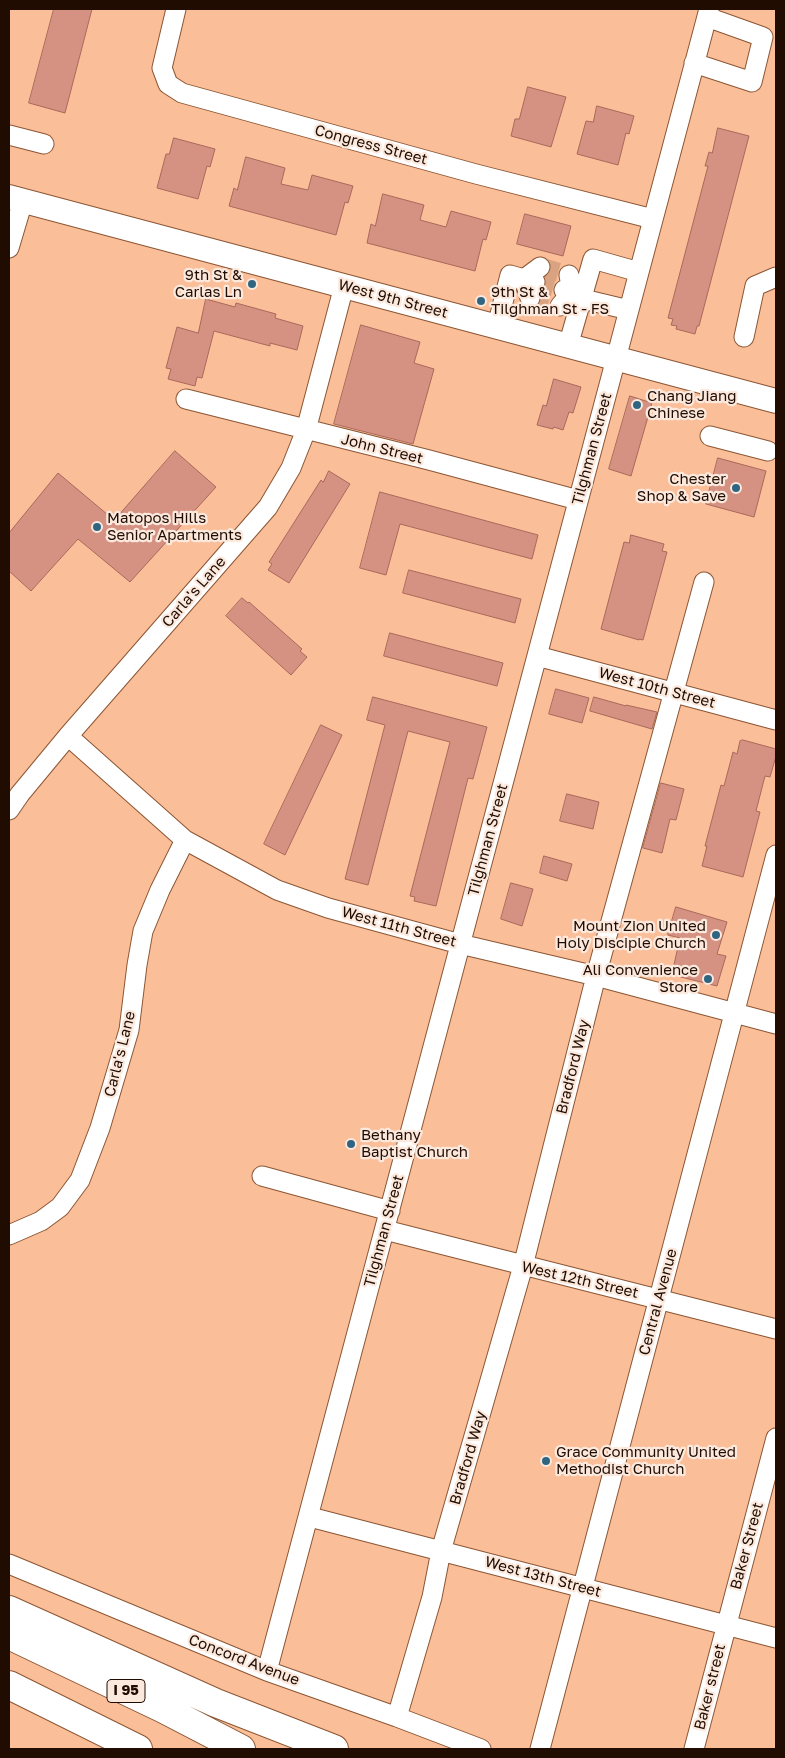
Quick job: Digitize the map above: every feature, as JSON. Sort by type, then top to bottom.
[{"type":"highway","points":[[9,1610],[216,1703],[334,1749]]},
{"type":"highway","name":"I 95","points":[[9,1634],[162,1708],[241,1749]]},
{"type":"highway","points":[[9,1685],[138,1749]]},
{"type":"main road","name":"West 9th Street","points":[[16,199],[776,401]]},
{"type":"street","name":"Congress Street","points":[[176,9],[162,68],[168,84],[182,93],[476,174],[653,219]]},
{"type":"street","name":"Tilghman Street","points":[[268,1671],[708,13]]},
{"type":"street","points":[[694,64],[752,82],[764,37],[708,13]]},
{"type":"street","points":[[9,135],[44,144]]},
{"type":"street","points":[[9,248],[16,199]]},
{"type":"street","points":[[568,346],[570,292],[593,258],[639,272]]},
{"type":"street","points":[[497,326],[510,275],[532,282]]},
{"type":"street","points":[[744,337],[755,286],[776,277]]},
{"type":"street","name":"Carla's Lane","points":[[9,810],[68,736],[268,507],[291,468],[306,430],[344,286]]},
{"type":"street","points":[[570,292],[629,310]]},
{"type":"street","name":"John Street","points":[[186,399],[429,460],[578,500]]},
{"type":"street","points":[[710,436],[768,452]]},
{"type":"street","name":"Bradford Way","points":[[397,1717],[432,1597],[441,1550],[523,1266],[596,976],[704,582]]},
{"type":"street","name":"West 10th Street","points":[[537,656],[776,720]]},
{"type":"street","name":"West 11th Street","points":[[68,736],[184,840],[277,890],[328,908],[460,944],[596,976],[776,1024]]},
{"type":"street","name":"Carla's Lane","points":[[9,1235],[41,1221],[60,1207],[80,1180],[100,1128],[129,1030],[143,931],[184,840]]},
{"type":"street","name":"Central Avenue","points":[[540,1749],[776,855]]},
{"type":"street","points":[[262,1176],[390,1211]]},
{"type":"street","name":"West 12th Street","points":[[385,1230],[776,1329]]},
{"type":"street","name":"Baker Street","points":[[726,1624],[776,1438]]},
{"type":"street","name":"West 13th Street","points":[[310,1517],[776,1638]]},
{"type":"street","name":"Concord Avenue","points":[[9,1564],[268,1671],[481,1749]]},
{"type":"street","name":"Baker street","points":[[694,1749],[726,1624]]},
{"type":"building","points":[[54,9],[92,9],[65,113],[29,103]]},
{"type":"building","points":[[528,87],[566,97],[551,147],[511,136],[515,119],[519,119]]},
{"type":"building","points":[[597,106],[634,116],[629,134],[626,133],[618,165],[577,154],[586,121],[593,122]]},
{"type":"building","points":[[718,128],[749,136],[699,326],[697,326],[695,334],[676,329],[677,326],[671,325],[673,319],[668,318],[708,166],[705,166],[709,152],[712,153]]},
{"type":"building","points":[[174,138],[215,149],[210,167],[207,166],[198,199],[157,188],[166,154],[169,154]]},
{"type":"building","points":[[246,157],[285,168],[281,184],[308,190],[312,175],[353,186],[348,203],[345,202],[336,235],[229,206],[234,188],[237,190]]},
{"type":"building","points":[[383,194],[424,205],[420,220],[446,227],[451,211],[491,222],[486,240],[483,239],[475,271],[367,243],[371,224],[375,226]]},
{"type":"building","points":[[525,214],[571,226],[563,256],[517,244]]},
{"type":"building","points":[[206,299],[235,307],[236,303],[276,314],[275,318],[303,326],[297,350],[270,343],[270,346],[214,331],[202,378],[197,377],[195,386],[168,379],[171,369],[166,368],[177,327],[198,333]]},
{"type":"building","points":[[361,325],[420,342],[414,363],[434,369],[413,444],[334,424]]},
{"type":"building","points":[[554,379],[581,387],[573,413],[569,412],[563,430],[537,425],[543,405],[546,406]]},
{"type":"building","points":[[630,396],[652,403],[631,476],[609,469]]},
{"type":"building","name":"Matopos Hills Senior Apartments","points":[[175,451],[216,487],[130,582],[78,539],[31,591],[9,571],[9,533],[58,473],[114,520]]},
{"type":"building","name":"Chester Shop & Save","points":[[718,458],[766,471],[754,517],[706,504]]},
{"type":"building","points":[[329,471],[350,484],[289,583],[268,570],[272,564],[269,562],[321,480],[323,482]]},
{"type":"building","points":[[380,492],[538,535],[532,559],[400,524],[386,575],[360,568]]},
{"type":"building","points":[[631,535],[664,544],[662,551],[667,552],[643,640],[601,629],[624,542],[629,543]]},
{"type":"building","points":[[409,570],[521,599],[515,623],[403,593]]},
{"type":"building","points":[[242,598],[302,649],[300,651],[307,657],[291,675],[226,616]]},
{"type":"building","points":[[390,633],[503,663],[497,686],[384,656]]},
{"type":"building","points":[[556,689],[589,698],[582,723],[549,714]]},
{"type":"building","points":[[373,697],[487,727],[473,779],[468,778],[436,906],[414,901],[415,897],[410,896],[450,742],[408,731],[368,885],[345,879],[385,725],[367,720]]},
{"type":"building","points":[[594,697],[657,712],[652,729],[590,711]]},
{"type":"building","points":[[321,725],[342,735],[285,855],[264,844]]},
{"type":"building","points":[[743,740],[776,749],[776,756],[770,777],[765,776],[756,811],[760,812],[743,877],[702,866],[707,846],[705,846],[721,785],[724,786],[733,752],[737,754],[740,741]]},
{"type":"building","points":[[661,783],[684,789],[676,820],[670,819],[662,853],[643,848]]},
{"type":"building","points":[[567,794],[599,802],[593,829],[560,821]]},
{"type":"building","points":[[544,856],[572,864],[567,881],[540,873]]},
{"type":"building","points":[[511,883],[533,889],[522,926],[501,919]]},
{"type":"building","points":[[676,907],[727,922],[717,954],[726,956],[717,986],[677,976],[679,970],[673,969],[680,938],[668,935]]},
{"type":"tunnel","points":[[540,267],[569,275]]},
{"type":"tunnel","points":[[535,282],[564,290]]},
{"type":"tunnel","points":[[530,298],[560,306]]},
{"type":"place","name":"9th St & Carlas Ln","points":[[252,284]]},
{"type":"place","name":"9th St & Tilghman St - FS","points":[[481,301]]},
{"type":"place","name":"Chang Jiang Chinese","points":[[637,405]]},
{"type":"place","name":"Chester Shop & Save","points":[[736,488]]},
{"type":"place","name":"Matopos Hills Senior Apartments","points":[[97,527]]},
{"type":"place","name":"Mount Zion United Holy Disciple Church","points":[[716,935]]},
{"type":"place","name":"Ali Convenience Store","points":[[708,979]]},
{"type":"place","name":"Bethany Baptist Church","points":[[351,1144]]},
{"type":"place","name":"Grace Community United Methodist Church","points":[[546,1461]]}]
